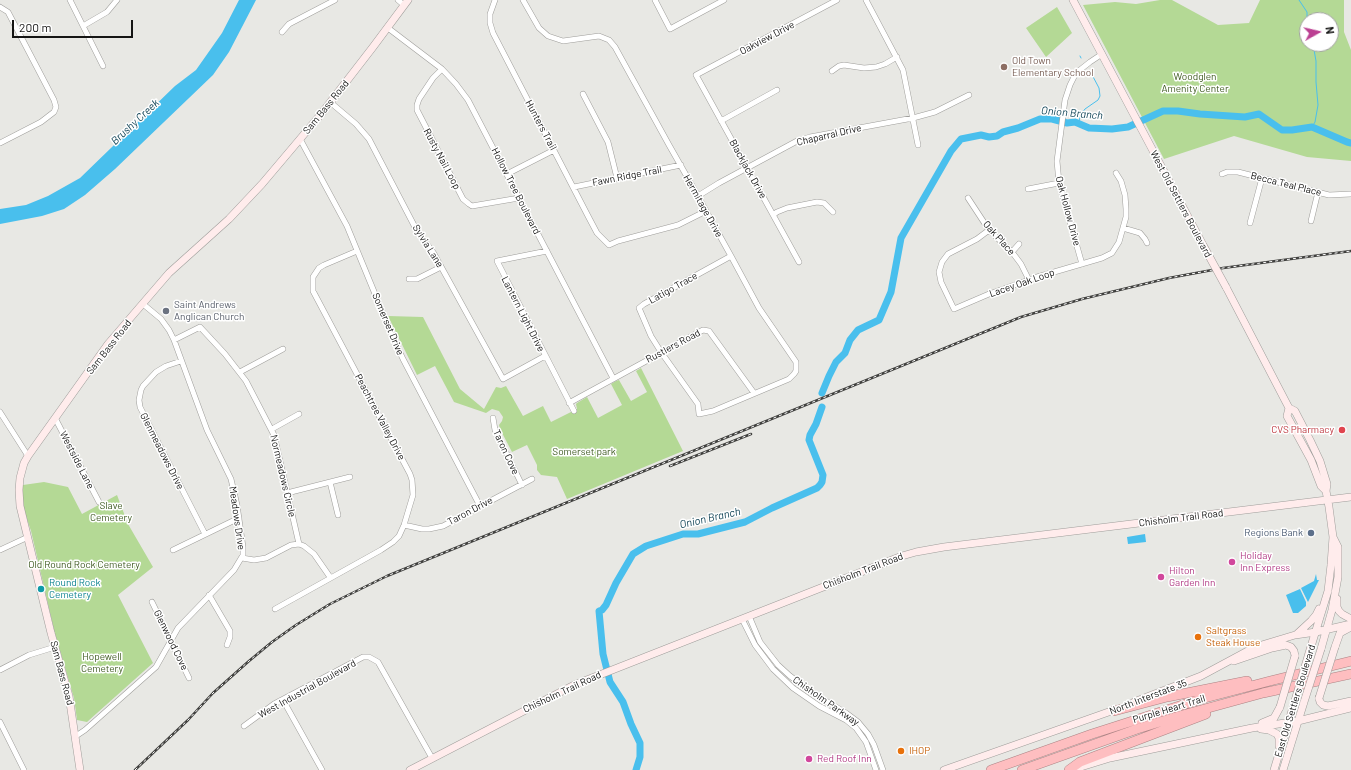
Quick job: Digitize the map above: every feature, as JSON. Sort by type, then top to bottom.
[{"type":"highway","points":[[1114,710],[1167,697],[1350,662]]},
{"type":"highway","name":"Purple Heart Trail","points":[[991,770],[1092,734],[1201,699],[1350,662]]},
{"type":"highway","name":"Purple Heart Trail","points":[[1022,770],[1136,729],[1179,716],[1263,693],[1351,674]]},
{"type":"highway","points":[[1069,770],[1080,762],[1186,722],[1232,706],[1288,692],[1306,683]]},
{"type":"main road","name":"West Old Settlers Boulevard","points":[[1073,0],[1226,286],[1289,408],[1295,411],[1318,456],[1328,484],[1326,491],[1333,537],[1328,591]]},
{"type":"main road","name":"Sam Bass Road","points":[[80,770],[69,696],[54,647],[20,506],[18,490],[20,473],[28,456],[100,354],[176,266],[246,202],[330,102],[388,28],[406,2]]},
{"type":"main road","name":"Chisholm Trail Road","points":[[410,770],[574,685],[665,648],[894,559],[916,552],[952,546],[1351,497]]},
{"type":"main road","name":"West Old Settlers Boulevard","points":[[1298,721],[1332,610],[1338,578],[1338,547],[1333,537]]},
{"type":"main road","points":[[1338,578],[1337,606],[1342,614],[1351,619]]},
{"type":"main road","points":[[1295,635],[1308,625],[1316,615],[1328,591]]},
{"type":"main road","name":"East Old Settlers Boulevard","points":[[1274,768],[1328,591]]},
{"type":"main road","name":"North Interstate 35","points":[[944,770],[1114,710],[1201,676],[1255,647],[1295,635],[1351,624]]},
{"type":"main road","points":[[1351,627],[1340,633],[1319,698],[1323,705],[1328,706],[1351,701]]},
{"type":"main road","points":[[1218,667],[1280,646],[1286,645],[1291,647],[1294,651],[1295,656],[1280,707],[1274,718],[1252,728]]},
{"type":"main road","points":[[1069,770],[1110,758],[1252,728],[1298,721],[1351,708]]},
{"type":"main road","name":"East Old Settlers Boulevard","points":[[1283,770],[1298,721]]},
{"type":"main road","points":[[1252,728],[1269,730],[1277,734],[1280,743],[1274,768]]},
{"type":"street","points":[[70,0],[103,66]]},
{"type":"street","points":[[84,26],[107,12],[117,0]]},
{"type":"street","points":[[282,32],[289,24],[335,0]]},
{"type":"street","points":[[398,0],[406,2]]},
{"type":"street","name":"Hunters Trail","points":[[494,0],[490,14],[490,23],[493,33],[574,186],[597,233],[609,245],[618,241],[678,225],[691,220],[706,211]]},
{"type":"street","name":"Hermitage Drive","points":[[523,0],[539,28],[548,36],[568,41],[599,36],[612,43],[759,308],[794,357],[796,371],[792,378],[713,411],[699,414]]},
{"type":"street","points":[[655,0],[670,29],[724,0]]},
{"type":"street","name":"Oakview Drive","points":[[696,75],[837,0]]},
{"type":"street","points":[[866,0],[897,57],[905,77],[918,144]]},
{"type":"street","points":[[0,7],[8,12],[54,100],[56,107],[54,112],[41,122],[0,143]]},
{"type":"street","name":"Hollow Tree Boulevard","points":[[388,28],[442,69],[468,100],[613,378]]},
{"type":"street","name":"Oak Hollow Drive","points":[[1082,264],[1059,183],[1057,161],[1063,110],[1070,85],[1076,73],[1102,54]]},
{"type":"street","points":[[832,71],[839,66],[844,65],[864,68],[876,67],[897,57]]},
{"type":"street","name":"Rusty Nail Loop","points":[[442,69],[433,78],[419,99],[417,110],[463,199],[472,206],[519,198]]},
{"type":"street","name":"Blackjack Drive","points":[[696,75],[799,262]]},
{"type":"street","points":[[721,121],[777,90]]},
{"type":"street","points":[[583,94],[608,142],[617,178]]},
{"type":"street","name":"Chaparral Drive","points":[[698,196],[789,145],[803,139],[913,118],[935,112],[969,95]]},
{"type":"street","name":"Sylvia Lane","points":[[330,102],[356,124],[369,139],[417,231],[433,252],[503,379],[545,356]]},
{"type":"street","name":"Somerset Drive","points":[[300,139],[347,226],[400,353],[480,506]]},
{"type":"street","points":[[507,174],[554,150]]},
{"type":"street","name":"Fawn Ridge Trail","points":[[574,186],[681,165]]},
{"type":"street","name":"Becca Teal Place","points":[[1222,174],[1232,171],[1328,195],[1351,194]]},
{"type":"street","name":"Lacey Oak Loop","points":[[989,230],[977,240],[948,254],[942,262],[939,272],[941,282],[954,309],[1029,280],[1102,258],[1112,253],[1118,245],[1126,217],[1126,202],[1121,181],[1116,173]]},
{"type":"street","points":[[1250,223],[1262,178]]},
{"type":"street","points":[[1028,189],[1059,183]]},
{"type":"street","points":[[1311,221],[1318,192]]},
{"type":"street","name":"Oak Place","points":[[968,198],[989,230],[1012,252],[1021,264],[1029,280]]},
{"type":"street","points":[[773,216],[782,210],[817,202],[824,203],[833,212]]},
{"type":"street","points":[[1123,228],[1140,234],[1147,243]]},
{"type":"street","points":[[1012,252],[1019,244]]},
{"type":"street","name":"Peachtree Valley Drive","points":[[275,609],[389,545],[399,536],[413,495],[412,480],[313,291],[313,277],[319,268],[358,251]]},
{"type":"street","name":"Lantern Light Drive","points":[[547,251],[497,262],[574,411]]},
{"type":"street","name":"Latigo Trace","points":[[699,414],[698,404],[651,336],[639,308],[731,256]]},
{"type":"street","points":[[409,279],[417,279],[441,267]]},
{"type":"street","name":"Meadows Drive","points":[[76,736],[85,730],[148,675],[160,661],[171,639],[182,623],[234,570],[242,558],[243,547],[239,518],[235,492],[231,479],[206,430],[174,340],[169,330],[161,319],[143,304]]},
{"type":"street","name":"Normeadows Circle","points":[[174,340],[200,327],[240,372],[272,429],[299,544]]},
{"type":"street","name":"Rustlers Road","points":[[569,403],[703,330],[709,331],[754,393]]},
{"type":"street","points":[[240,372],[283,349]]},
{"type":"street","name":"Glenmeadows Drive","points":[[181,361],[166,366],[156,372],[141,390],[139,400],[140,407],[205,534]]},
{"type":"street","points":[[0,412],[28,456]]},
{"type":"street","points":[[272,429],[299,414]]},
{"type":"street","name":"Westside Lane","points":[[56,418],[99,502]]},
{"type":"street","name":"Taron Cove","points":[[493,418],[495,430],[522,485]]},
{"type":"street","points":[[287,492],[350,477]]},
{"type":"street","name":"Taron Drive","points":[[404,525],[422,529],[443,526],[532,479]]},
{"type":"street","points":[[330,482],[338,515]]},
{"type":"street","points":[[173,550],[239,518]]},
{"type":"street","points":[[0,550],[28,537]]},
{"type":"street","points":[[242,558],[260,560],[299,544],[314,554],[330,577]]},
{"type":"street","points":[[209,595],[230,631],[230,637],[227,645]]},
{"type":"street","name":"Glenwood Cove","points":[[152,602],[190,678]]},
{"type":"street","name":"Chisholm Parkway","points":[[745,617],[760,642],[778,665],[816,695],[858,722],[868,734],[874,745],[883,770]]},
{"type":"street","name":"Chisholm Parkway","points":[[745,617],[755,645],[773,669],[793,688],[819,706],[846,720],[856,728],[866,742],[875,768]]},
{"type":"street","points":[[0,670],[29,654],[54,647]]},
{"type":"street","name":"West Industrial Boulevard","points":[[244,726],[264,711],[283,700],[363,658],[372,657],[378,662],[432,758]]},
{"type":"street","points":[[283,700],[322,770]]},
{"type":"street","points":[[0,722],[24,770]]},
{"type":"street","points":[[875,768],[881,763]]},
{"type":"green space","name":"Woodglen Amenity Center","points":[[1160,0],[1172,0],[1218,25],[1249,23],[1260,0],[1344,0],[1344,32],[1351,50],[1351,161],[1307,157],[1234,136],[1164,159],[1083,5],[1115,2],[1136,4]]},
{"type":"green space","points":[[1057,7],[1072,33],[1046,57],[1026,28]]},
{"type":"green space","name":"Somerset park","points":[[388,316],[423,317],[460,389],[484,409],[496,387],[501,388],[506,386],[523,416],[543,406],[551,422],[577,409],[576,404],[587,397],[598,418],[622,405],[611,384],[616,381],[619,380],[631,401],[647,392],[636,371],[641,368],[683,451],[567,499],[557,477],[541,475],[537,470],[537,465],[527,445],[512,452],[500,429],[499,425],[503,417],[499,411],[492,409],[486,413],[454,402],[435,366],[417,375]]},
{"type":"green space","name":"Old Round Rock Cemetery","points":[[44,482],[68,487],[82,514],[117,495],[128,524],[153,567],[118,595],[153,663],[87,722],[77,720],[74,698],[55,634],[31,531],[23,507],[23,485]]},
{"type":"water","points":[[239,0],[256,0],[229,52],[213,75],[115,169],[85,195],[64,209],[42,216],[0,224],[0,209],[26,205],[48,196],[80,178],[175,86],[196,70],[222,33]]},
{"type":"water","points":[[1145,534],[1146,542],[1128,544],[1127,537]]},
{"type":"water","points":[[1316,574],[1317,580],[1319,580],[1308,602],[1301,588],[1314,581]]},
{"type":"water","points":[[1300,589],[1306,602],[1306,606],[1298,613],[1293,613],[1286,595]]},
{"type":"waterway","points":[[1299,0],[1307,12]]},
{"type":"waterway","points":[[1312,127],[1315,122],[1318,105],[1314,52]]},
{"type":"waterway","points":[[1075,122],[1079,121],[1081,114],[1085,109],[1098,100],[1100,96],[1099,88],[1090,71]]},
{"type":"waterway","name":"Onion Branch","points":[[822,393],[836,362],[845,353],[850,340],[858,330],[879,320],[891,292],[901,238],[951,151],[961,139],[981,135],[989,137],[997,136],[1003,132],[1040,119],[1052,119],[1067,123],[1075,122],[1089,128],[1112,129],[1128,127],[1163,111],[1178,111],[1245,117],[1259,114],[1282,130],[1312,127],[1351,143]]},
{"type":"waterway","name":"Onion Branch","points":[[636,770],[640,757],[640,743],[623,702],[610,682],[603,654],[599,611],[606,605],[616,583],[633,554],[646,546],[683,534],[698,534],[745,522],[817,488],[822,482],[823,475],[809,440],[822,407]]},
{"type":"railway","points":[[135,770],[188,720],[213,693],[272,642],[330,604],[387,576],[1021,317],[1082,299],[1169,278],[1223,268],[1351,251]]},
{"type":"railway","points":[[670,466],[751,434]]},
{"type":"place","name":"Old Town Elementary School","points":[[1004,67]]},
{"type":"place","name":"Saint Andrews Anglican Church","points":[[166,311]]},
{"type":"place","name":"CVS Pharmacy","points":[[1342,430]]},
{"type":"place","name":"Regions Bank","points":[[1311,533]]},
{"type":"place","name":"Holiday Inn Express","points":[[1232,562]]},
{"type":"place","name":"Hilton Garden Inn","points":[[1161,577]]},
{"type":"place","name":"Round Rock Cemetery","points":[[41,589]]},
{"type":"place","name":"Saltgrass Steak House","points":[[1198,637]]},
{"type":"place","name":"IHOP","points":[[901,751]]},
{"type":"place","name":"Red Roof Inn","points":[[809,759]]},
{"type":"water label","name":"Brushy Creek","points":[[135,122]]},
{"type":"park label","name":"Slave Cemetery","points":[[111,512]]},
{"type":"park label","name":"Hopewell Cemetery","points":[[102,662]]}]
